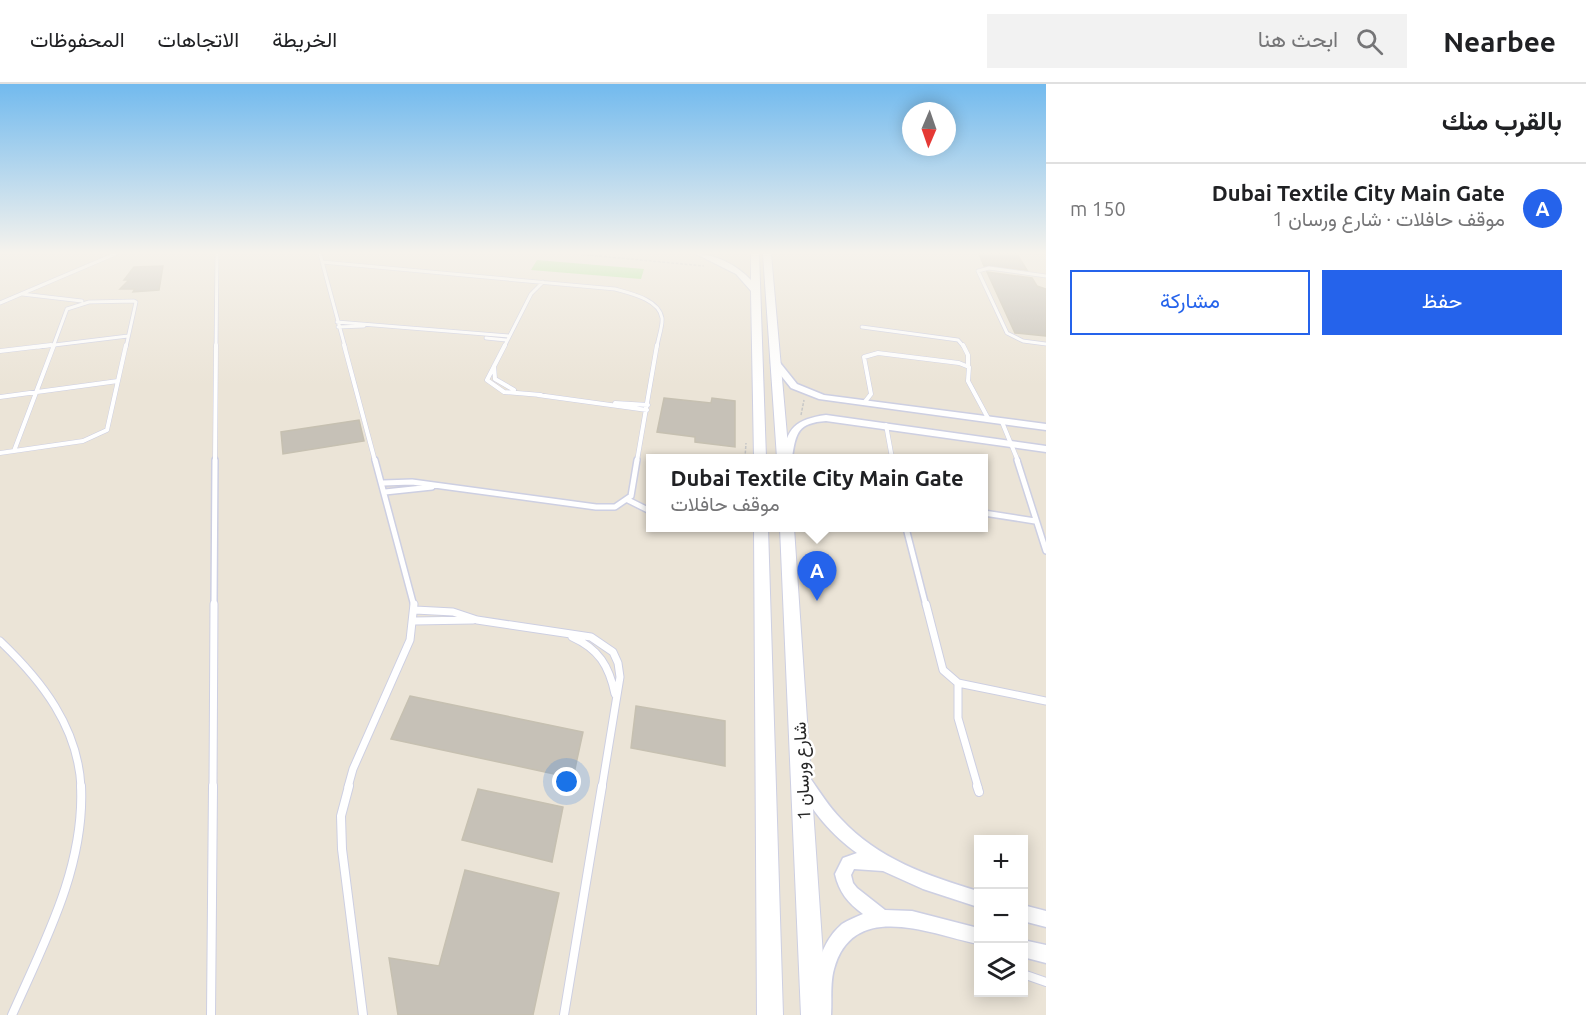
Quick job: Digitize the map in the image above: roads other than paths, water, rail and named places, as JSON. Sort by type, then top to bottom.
[{"type":"street","points":[[756,297],[760,454]]},
{"type":"street","points":[[770,297],[784,454]]},
{"type":"street","points":[[774,361],[786,379],[800,389],[822,397],[1046,427]]},
{"type":"street","points":[[786,454],[793,430],[809,420],[836,418],[1046,449]]},
{"type":"street","points":[[761,532],[770,1015]]},
{"type":"street","name":"شارع ورسان 1","points":[[787,532],[814,1015]]},
{"type":"street","points":[[802,779],[840,830],[885,864],[926,882],[974,899]]},
{"type":"street","points":[[881,917],[853,897],[847,890],[843,874],[849,863],[856,861],[885,864]]},
{"type":"street","points":[[1028,914],[1046,919]]},
{"type":"street","points":[[822,1015],[825,969],[831,953],[851,928],[881,917],[907,918],[974,937]]},
{"type":"street","points":[[1028,949],[1046,954]]},
{"type":"lane","points":[[0,453],[83,441],[101,435],[107,430],[134,301],[89,302],[51,297]]},
{"type":"lane","points":[[211,1015],[217,297]]},
{"type":"lane","points":[[330,297],[385,492],[415,610],[410,640],[353,769],[341,816],[342,849],[363,1015]]},
{"type":"lane","points":[[529,297],[487,380],[497,390],[647,407]]},
{"type":"lane","points":[[382,483],[412,482],[606,508],[628,500],[631,496],[663,324],[660,312],[648,301],[640,297]]},
{"type":"lane","points":[[990,297],[1007,333],[1018,339],[1046,344]]},
{"type":"lane","points":[[14,451],[52,345],[74,300]]},
{"type":"lane","points":[[69,307],[89,302]]},
{"type":"lane","points":[[337,325],[378,325],[507,338]]},
{"type":"lane","points":[[862,327],[955,339],[963,344],[969,360],[968,381],[989,420]]},
{"type":"lane","points":[[0,351],[128,336]]},
{"type":"lane","points":[[864,403],[871,394],[863,360],[869,353],[968,366]]},
{"type":"lane","points":[[0,397],[118,381]]},
{"type":"lane","points":[[1002,422],[1012,444],[1046,551]]},
{"type":"lane","points":[[886,425],[891,454]]},
{"type":"lane","points":[[385,492],[440,487]]},
{"type":"lane","points":[[628,500],[646,509]]},
{"type":"lane","points":[[988,514],[1035,521]]},
{"type":"lane","points":[[907,532],[943,670],[958,683],[1046,701]]},
{"type":"lane","points":[[415,610],[453,612],[477,620],[591,637],[611,649],[620,667],[564,1015]]},
{"type":"lane","points":[[414,621],[477,620]]},
{"type":"lane","points":[[564,634],[586,642],[603,657],[609,666],[616,697]]},
{"type":"lane","points":[[0,640],[22,663],[60,714],[70,734],[81,783],[78,835],[67,882],[12,1015]]},
{"type":"lane","points":[[958,683],[956,705],[958,718],[979,792]]},
{"type":"lane","points":[[1028,976],[1046,982]]},
{"type":"place","name":"Dubai Textile City Main Gate","points":[[817,601]]}]
